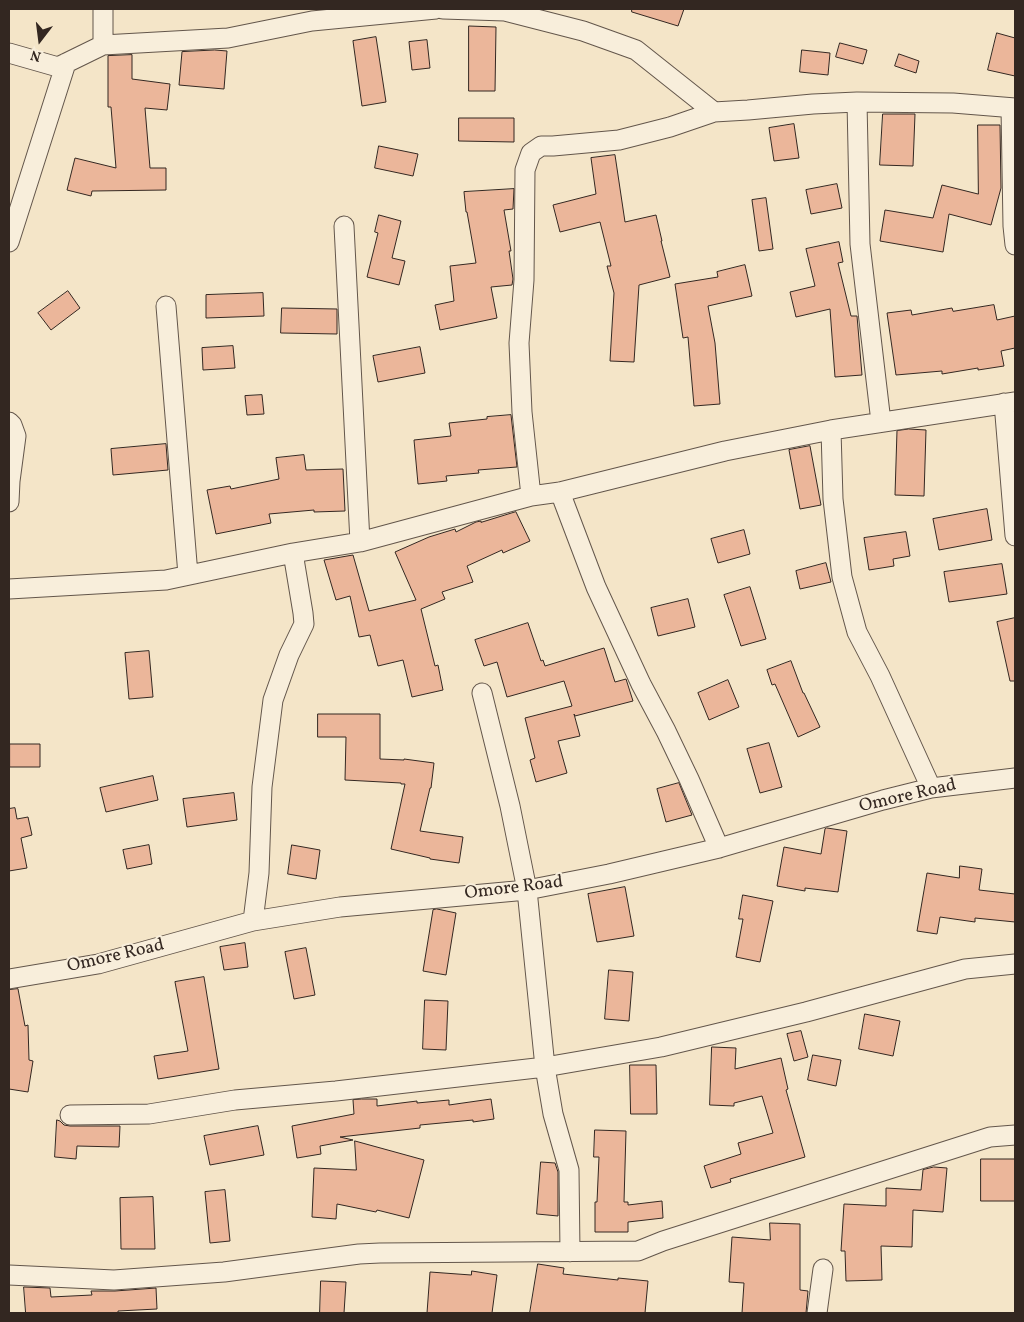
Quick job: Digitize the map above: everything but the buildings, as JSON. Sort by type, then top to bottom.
[{"type":"street","points":[[103,9],[103,45]]},
{"type":"street","points":[[9,53],[58,67],[103,45],[228,38],[313,15],[436,9]]},
{"type":"street","points":[[443,9],[505,11],[583,31],[636,50],[714,112]]},
{"type":"street","points":[[9,242],[66,62]]},
{"type":"street","points":[[857,102],[860,244],[881,422]]},
{"type":"street","points":[[531,496],[522,412],[519,343],[524,280],[524,170],[530,153],[541,146],[619,140],[670,127],[714,112],[813,104],[857,102],[953,103],[1013,108],[1013,226],[1015,245]]},
{"type":"street","points":[[344,226],[360,542]]},
{"type":"street","points":[[166,306],[188,575]]},
{"type":"street","points":[[9,589],[166,580],[360,542],[531,496],[560,492],[725,451],[831,430],[1010,402],[1015,536]]},
{"type":"street","points":[[9,422],[16,436],[9,502]]},
{"type":"street","points":[[831,430],[833,499],[842,577],[857,632],[880,676],[931,788]]},
{"type":"street","points":[[560,492],[596,587],[641,684],[689,778],[719,848]]},
{"type":"street","points":[[253,921],[259,873],[262,787],[273,700],[289,655],[304,624],[292,554]]},
{"type":"street","points":[[482,693],[510,806],[527,890],[545,1067],[553,1114],[568,1170],[570,1252]]},
{"type":"street","name":"Omore Road","points":[[9,979],[98,964],[253,921],[340,907],[527,890],[609,874],[719,848],[931,788],[1015,778]]},
{"type":"street","points":[[70,1115],[149,1114],[235,1100],[336,1091],[545,1067],[661,1047],[806,1012],[965,968],[1015,964]]},
{"type":"street","points":[[9,1275],[114,1280],[224,1272],[359,1254],[638,1251],[663,1241],[990,1136],[1015,1135]]},
{"type":"street","points":[[817,1313],[823,1269]]}]
